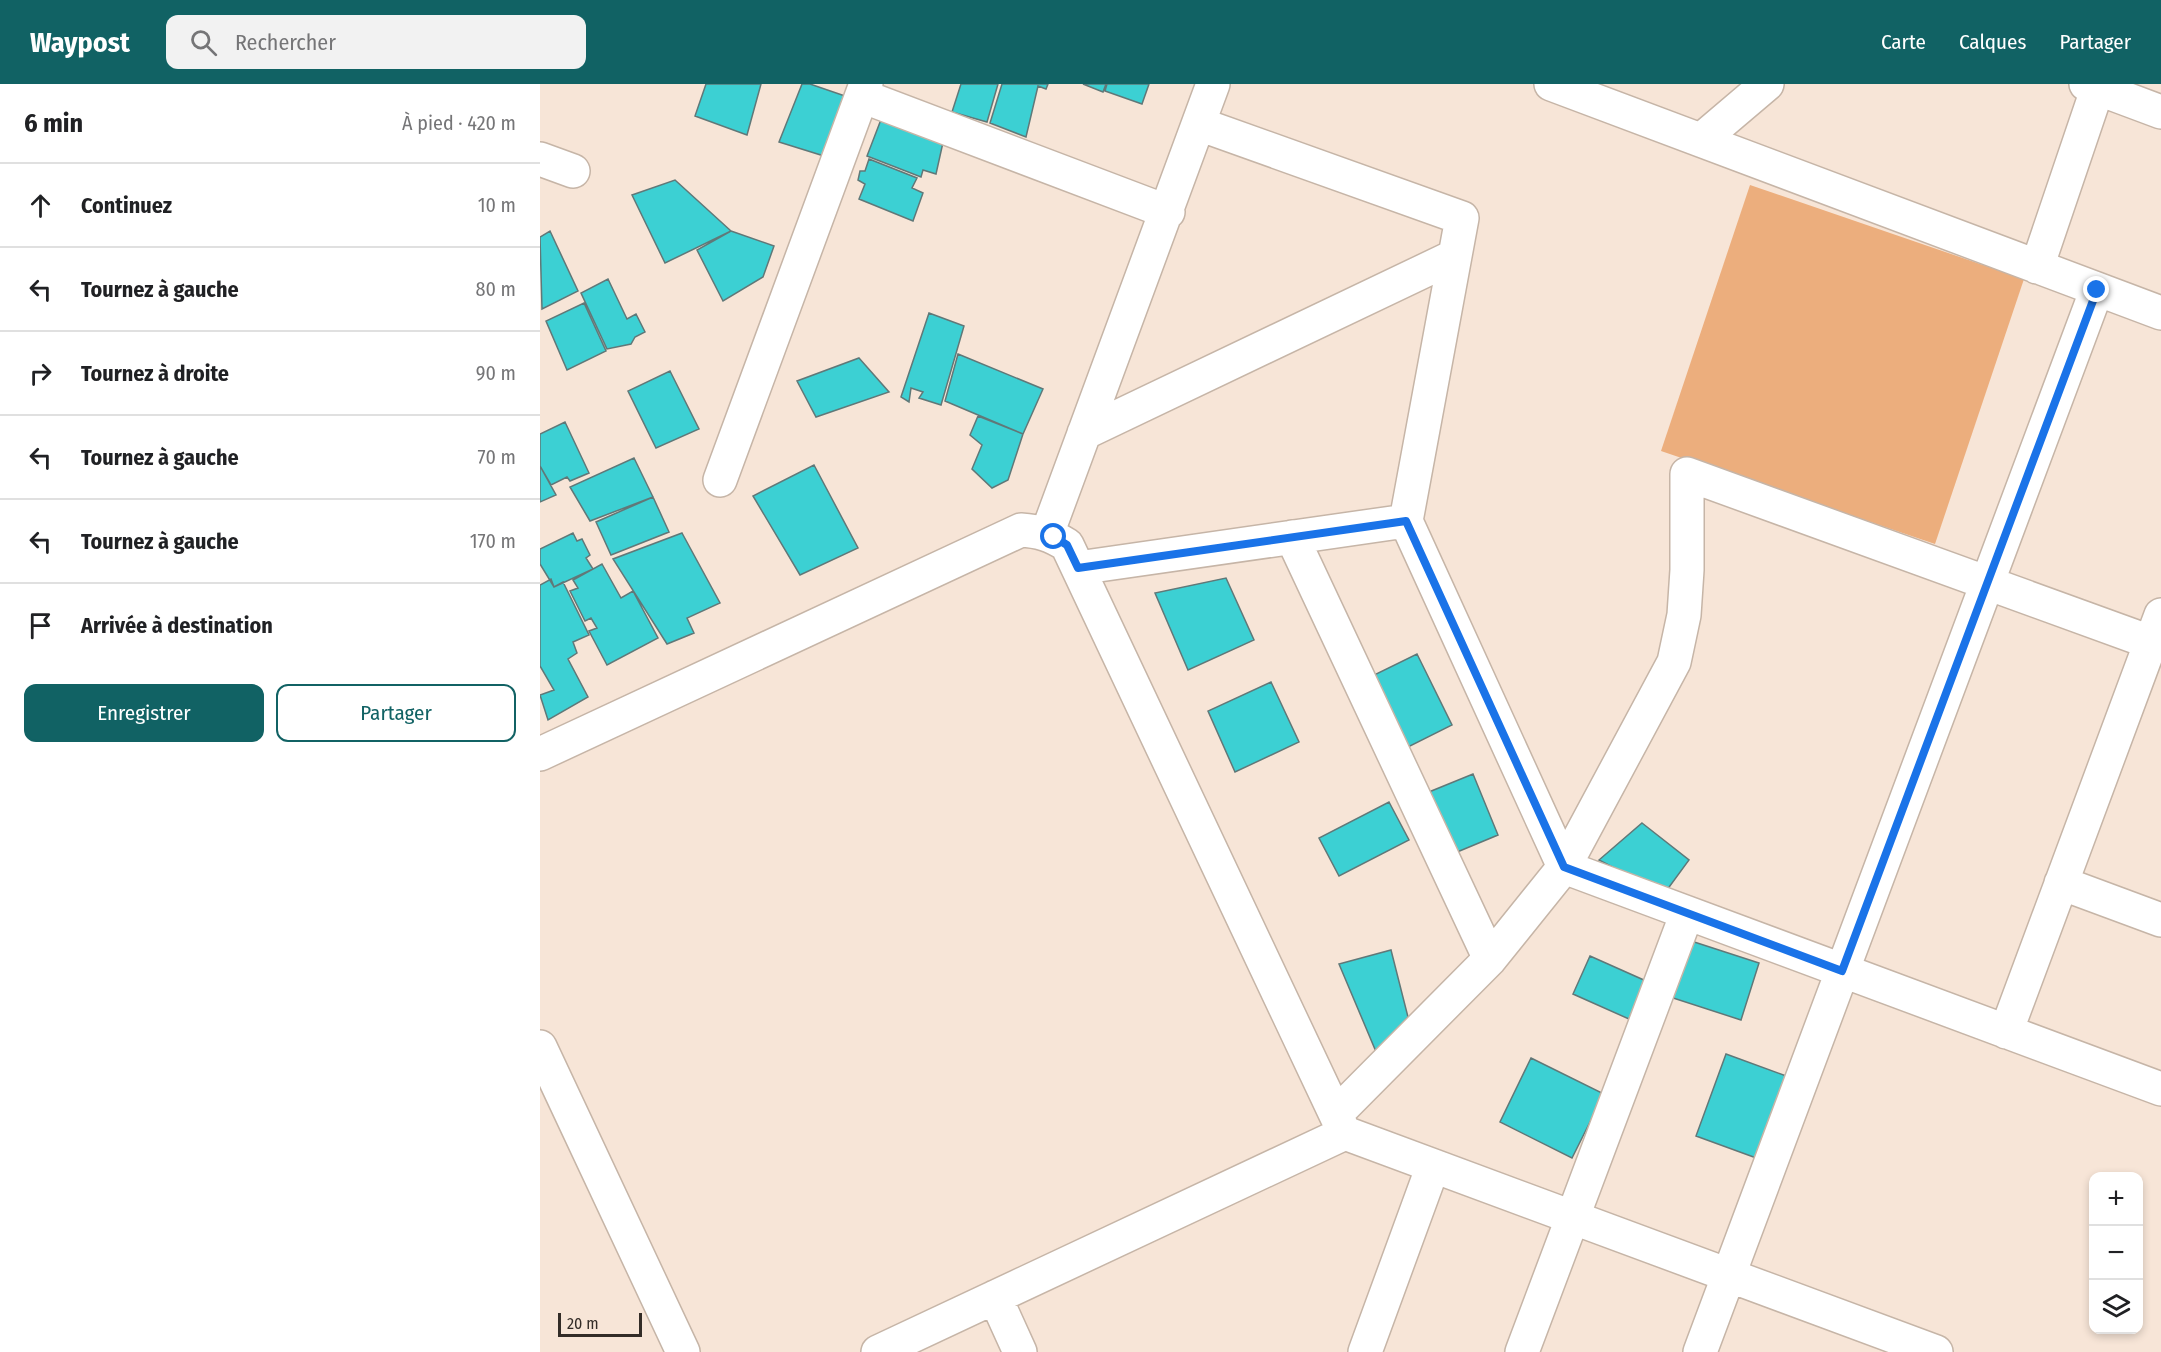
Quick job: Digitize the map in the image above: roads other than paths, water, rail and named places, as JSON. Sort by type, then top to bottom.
[{"type":"street","points":[[1047,534],[1214,84]]},
{"type":"street","points":[[1551,84],[2161,313]]},
{"type":"street","points":[[1701,140],[1767,84]]},
{"type":"street","points":[[2037,267],[2094,85],[2161,112]]},
{"type":"street","points":[[720,480],[864,90],[1168,212]]},
{"type":"street","points":[[1199,124],[1462,218],[1406,521],[1564,867],[2161,1089]]},
{"type":"street","points":[[540,159],[573,171]]},
{"type":"street","points":[[1084,433],[1455,256]]},
{"type":"street","points":[[1700,1352],[2097,290]]},
{"type":"street","points":[[878,1352],[996,1297],[1341,1123],[1490,959],[1564,867],[1674,662],[1685,604],[1687,474],[1988,583],[2158,635],[2061,883],[2006,1032]]},
{"type":"street","points":[[1078,568],[1406,521]]},
{"type":"street","points":[[540,754],[1021,530],[1047,534],[1067,545],[1341,1123],[1432,1166],[1729,1275],[1881,1342],[1936,1352]]},
{"type":"street","points":[[1292,537],[1490,959]]},
{"type":"street","points":[[2061,883],[2161,920]]},
{"type":"street","points":[[1522,1352],[1687,913]]},
{"type":"street","points":[[540,1047],[683,1352]]},
{"type":"street","points":[[1365,1352],[1432,1166]]},
{"type":"street","points":[[996,1297],[1020,1352]]}]
